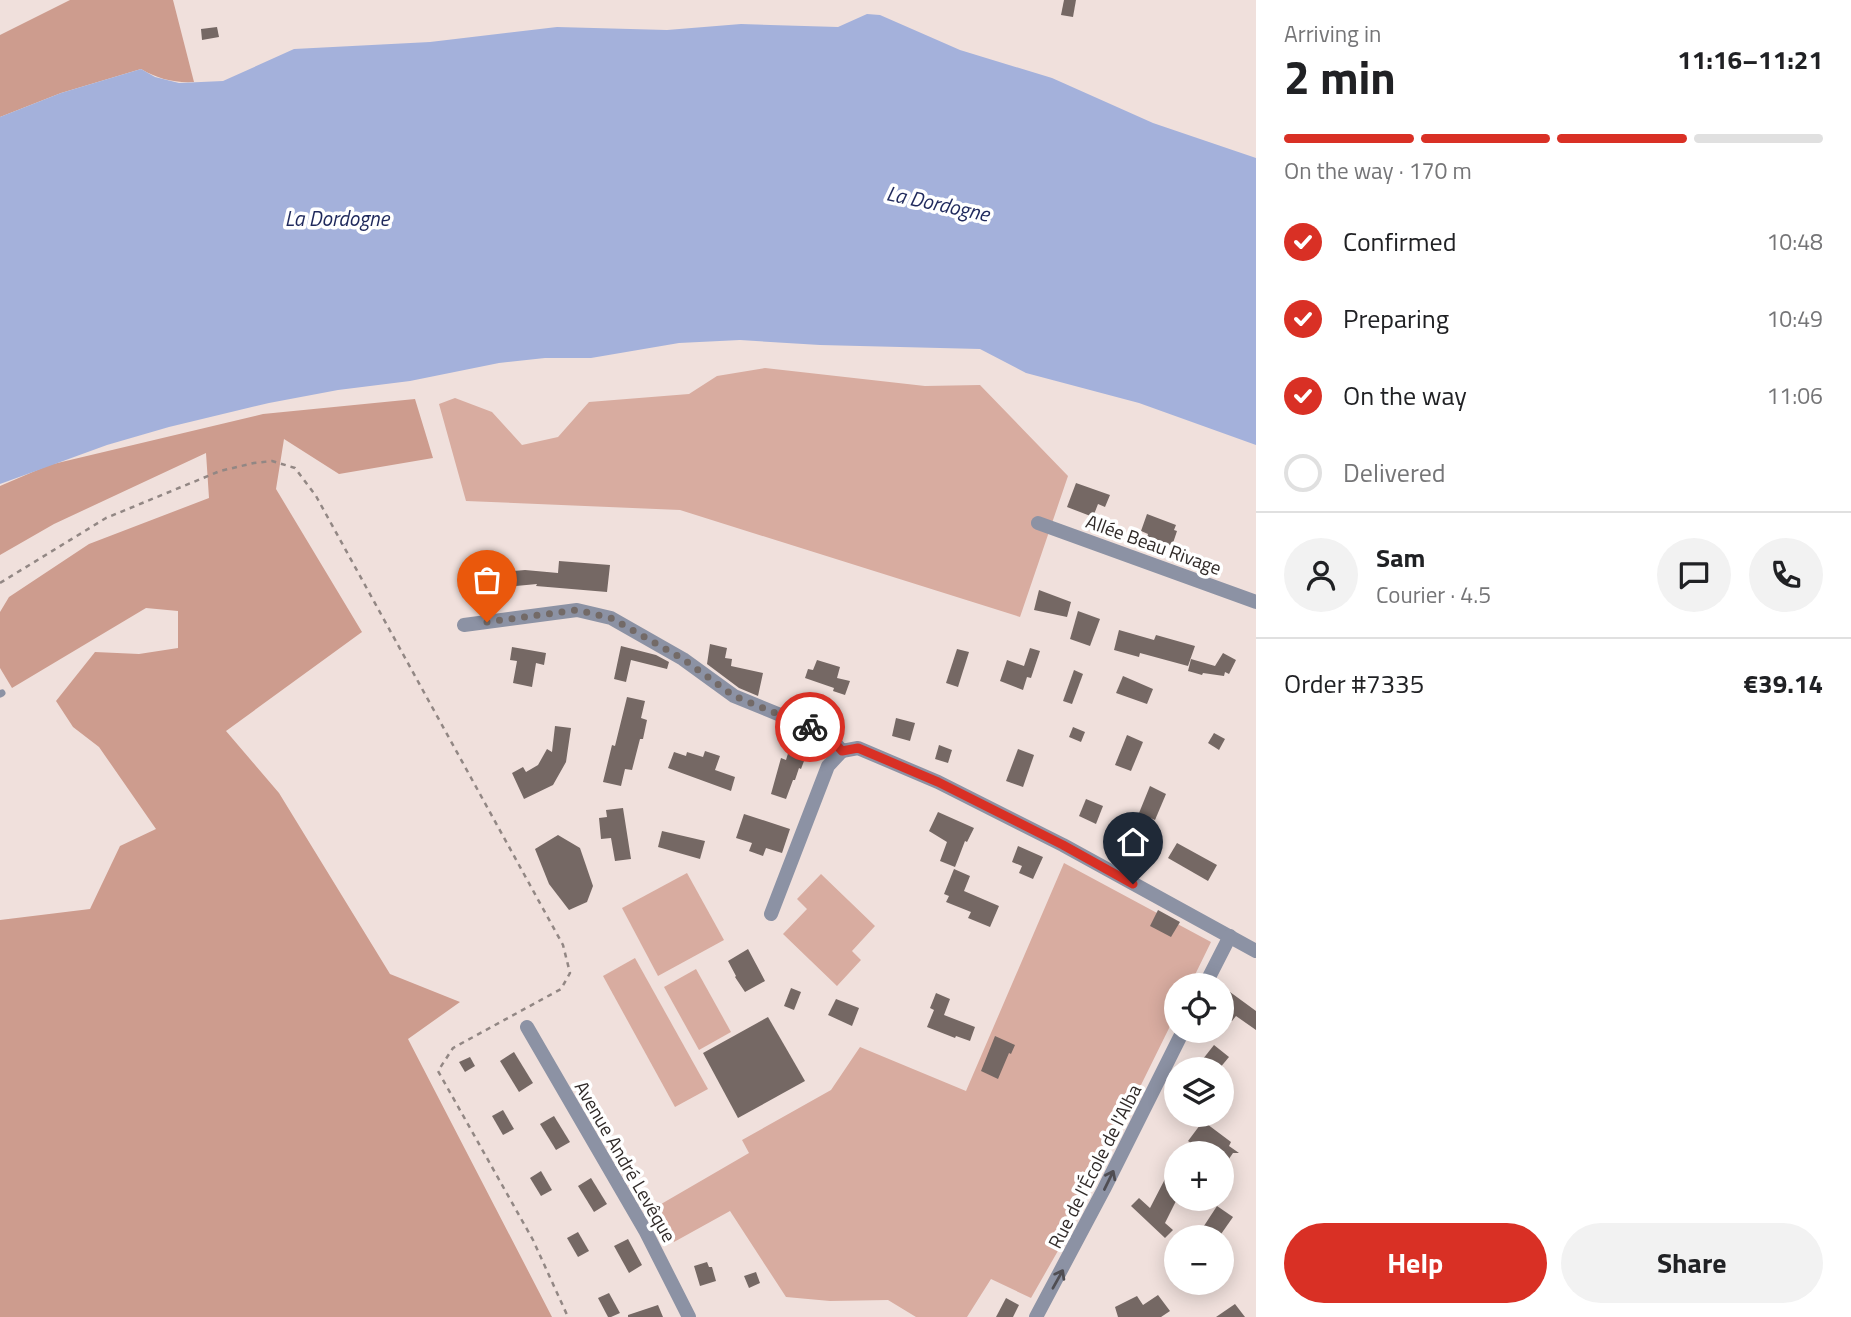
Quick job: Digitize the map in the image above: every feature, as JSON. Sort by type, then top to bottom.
[{"type":"street","name":"Allée Beau Rivage","points":[[1038,523],[1256,602]]},
{"type":"street","points":[[464,625],[577,610],[611,618],[683,659],[734,696],[827,734],[842,751]]},
{"type":"street","points":[[771,914],[828,766],[842,751],[858,748],[938,782],[1063,845],[1256,951]]},
{"type":"street","points":[[1211,973],[1230,936]]},
{"type":"street","name":"Avenue André Levêque","points":[[527,1027],[646,1232],[689,1317]]},
{"type":"street","name":"Rue de l'École de l'Alba","points":[[1036,1317],[1099,1200],[1177,1043]]},
{"type":"path","points":[[0,583],[106,518],[220,471],[272,461],[295,468],[316,496],[562,945],[570,974],[561,989],[453,1048],[438,1071],[533,1240],[568,1317]]},
{"type":"shaded area","points":[[70,0],[173,0],[194,82],[166,80],[141,69],[61,93],[0,117],[0,35]]},
{"type":"shaded area","points":[[765,368],[925,386],[980,385],[1068,476],[1020,617],[680,510],[466,501],[439,404],[455,398],[492,412],[522,445],[558,437],[589,402],[689,394],[717,376]]},
{"type":"shaded area","points":[[415,399],[433,458],[339,474],[284,439],[276,489],[362,632],[226,731],[279,793],[390,974],[460,1002],[408,1039],[552,1317],[0,1317],[0,920],[90,909],[120,846],[156,829],[99,747],[73,727],[56,701],[95,652],[139,654],[178,648],[178,611],[146,608],[12,688],[0,668],[0,612],[9,597],[89,544],[209,498],[206,453],[54,524],[0,555],[0,486],[49,465],[263,414]]},
{"type":"shaded area","points":[[1064,863],[1211,942],[1196,973],[1164,973],[1164,1038],[1067,1235],[1031,1298],[991,1279],[967,1317],[916,1317],[888,1300],[830,1301],[786,1297],[730,1211],[674,1242],[656,1207],[749,1153],[742,1140],[831,1090],[860,1047],[966,1091]]},
{"type":"shaded area","points":[[687,873],[724,940],[658,976],[622,908]]},
{"type":"shaded area","points":[[821,874],[875,926],[852,951],[861,960],[837,986],[783,934],[807,909],[797,899]]},
{"type":"shaded area","points":[[635,958],[708,1089],[675,1107],[603,976]]},
{"type":"shaded area","points":[[696,969],[731,1032],[699,1050],[664,987]]},
{"type":"water","name":"La Dordogne","points":[[867,14],[880,15],[960,50],[1052,78],[1153,123],[1256,158],[1256,445],[1139,403],[1026,373],[980,349],[740,340],[679,343],[591,358],[545,358],[499,363],[410,381],[338,390],[269,403],[107,445],[0,484],[0,117],[61,93],[141,69],[155,77],[179,83],[223,81],[294,49],[430,42],[557,27],[667,30],[741,24],[838,27]]},
{"type":"building","points":[[1064,0],[1076,0],[1073,17],[1061,15]]},
{"type":"building","points":[[217,27],[219,37],[202,40],[201,29]]},
{"type":"building","points":[[1076,483],[1110,495],[1105,507],[1098,504],[1093,517],[1067,507]]},
{"type":"building","points":[[1147,514],[1176,525],[1174,530],[1177,531],[1172,546],[1147,537],[1148,534],[1141,531]]},
{"type":"building","points":[[559,561],[610,565],[607,592],[536,586],[537,584],[505,587],[503,572],[525,570],[558,573]]},
{"type":"building","points":[[1039,590],[1071,602],[1067,617],[1034,610]]},
{"type":"building","points":[[1078,611],[1100,619],[1090,646],[1070,639]]},
{"type":"building","points":[[1119,630],[1154,640],[1156,635],[1195,646],[1188,666],[1140,653],[1139,657],[1114,650]]},
{"type":"building","points":[[710,644],[727,648],[725,658],[732,659],[731,666],[763,673],[758,696],[739,688],[707,664]]},
{"type":"building","points":[[621,646],[656,655],[669,662],[667,669],[631,660],[626,682],[614,679]]},
{"type":"building","points":[[512,647],[546,653],[544,665],[536,663],[532,687],[513,683],[517,661],[510,660]]},
{"type":"building","points":[[1030,648],[1040,651],[1031,678],[1027,677],[1023,690],[1000,681],[1007,660],[1024,666]]},
{"type":"building","points":[[957,649],[969,652],[958,687],[946,683]]},
{"type":"building","points":[[1223,653],[1236,660],[1229,674],[1225,672],[1224,676],[1202,675],[1188,671],[1191,659],[1215,666]]},
{"type":"building","points":[[817,660],[840,667],[837,678],[850,681],[845,695],[833,691],[834,688],[805,678],[808,669],[813,670]]},
{"type":"building","points":[[1074,670],[1083,674],[1072,704],[1063,701]]},
{"type":"building","points":[[1123,676],[1153,689],[1147,704],[1116,693]]},
{"type":"building","points":[[627,697],[645,701],[641,718],[647,720],[632,770],[625,769],[621,786],[603,782]]},
{"type":"building","points":[[896,718],[915,723],[910,741],[892,736]]},
{"type":"building","points":[[555,726],[571,728],[566,762],[553,785],[524,799],[512,773],[523,767],[526,772],[538,765],[547,749],[552,752]]},
{"type":"building","points":[[1073,727],[1085,732],[1081,742],[1069,737]]},
{"type":"building","points":[[1214,733],[1225,739],[1219,750],[1208,743]]},
{"type":"building","points":[[1127,735],[1143,742],[1131,771],[1115,765]]},
{"type":"building","points":[[939,745],[952,750],[948,763],[935,759]]},
{"type":"building","points":[[790,747],[807,753],[786,799],[771,794],[781,758],[786,760]]},
{"type":"building","points":[[1018,749],[1034,755],[1023,787],[1006,781]]},
{"type":"building","points":[[705,751],[720,756],[715,770],[735,777],[731,791],[668,768],[674,752],[686,756],[687,752],[703,757]]},
{"type":"building","points":[[1150,786],[1166,794],[1155,820],[1139,813]]},
{"type":"building","points":[[1086,799],[1103,806],[1096,824],[1079,816]]},
{"type":"building","points":[[623,808],[631,859],[615,861],[611,838],[601,839],[599,818],[607,817],[606,810]]},
{"type":"building","points":[[938,812],[974,828],[967,842],[965,841],[955,867],[940,861],[947,842],[929,831]]},
{"type":"building","points":[[744,814],[790,829],[782,853],[766,848],[763,856],[749,851],[752,843],[736,838]]},
{"type":"building","points":[[662,831],[705,841],[700,859],[658,847]]},
{"type":"building","points":[[558,835],[580,848],[593,886],[587,902],[569,910],[549,884],[535,849]]},
{"type":"building","points":[[1177,843],[1217,865],[1208,881],[1168,858]]},
{"type":"building","points":[[1018,846],[1043,857],[1033,879],[1019,873],[1022,866],[1012,862]]},
{"type":"building","points":[[954,869],[970,876],[964,891],[999,906],[990,927],[968,918],[971,912],[946,902],[949,896],[944,894]]},
{"type":"building","points":[[1158,910],[1180,922],[1171,937],[1150,926]]},
{"type":"building","points":[[748,949],[765,981],[745,992],[728,961]]},
{"type":"building","points":[[791,988],[801,992],[794,1010],[784,1006]]},
{"type":"building","points":[[936,993],[950,999],[944,1015],[975,1027],[970,1041],[927,1027],[934,1010],[930,1008]]},
{"type":"building","points":[[1234,995],[1256,1011],[1256,1030],[1236,1016],[1234,1018]]},
{"type":"building","points":[[836,999],[859,1008],[852,1026],[828,1015]]},
{"type":"building","points":[[768,1017],[805,1081],[738,1118],[703,1053]]},
{"type":"building","points":[[995,1036],[1015,1045],[998,1079],[981,1071]]},
{"type":"building","points":[[1214,1045],[1229,1057],[1204,1057]]},
{"type":"building","points":[[514,1052],[533,1083],[519,1092],[500,1061]]},
{"type":"building","points":[[470,1057],[475,1066],[465,1072],[459,1062]]},
{"type":"building","points":[[503,1110],[514,1129],[503,1135],[492,1116]]},
{"type":"building","points":[[554,1116],[570,1142],[556,1150],[540,1124]]},
{"type":"building","points":[[1198,1127],[1211,1127],[1230,1141],[1188,1141]]},
{"type":"building","points":[[541,1171],[552,1190],[541,1196],[530,1178]]},
{"type":"building","points":[[591,1178],[607,1204],[594,1212],[578,1186]]},
{"type":"building","points":[[1164,1181],[1164,1211],[1171,1211],[1165,1223],[1167,1225],[1164,1225],[1164,1237],[1131,1206],[1139,1198],[1150,1208]]},
{"type":"building","points":[[1214,1211],[1224,1211],[1233,1217],[1227,1225],[1205,1225]]},
{"type":"building","points":[[578,1232],[589,1251],[578,1257],[567,1238]]},
{"type":"building","points":[[628,1239],[642,1265],[629,1273],[614,1246]]},
{"type":"building","points":[[707,1262],[709,1267],[712,1267],[716,1281],[700,1286],[694,1266]]},
{"type":"building","points":[[756,1272],[760,1283],[749,1288],[744,1276]]},
{"type":"building","points":[[609,1293],[620,1313],[611,1317],[608,1317],[598,1298]]},
{"type":"building","points":[[1158,1295],[1170,1311],[1161,1317],[1118,1317],[1115,1307],[1137,1296],[1143,1305]]},
{"type":"building","points":[[1006,1298],[1019,1305],[1013,1317],[996,1317]]},
{"type":"building","points":[[1235,1304],[1245,1317],[1216,1317]]},
{"type":"building","points":[[658,1305],[663,1317],[628,1317],[628,1315]]},
{"type":"way so far","points":[[487,622],[577,610],[611,618],[683,659],[734,696],[810,727]]},
{"type":"route","points":[[810,727],[827,734],[842,751],[858,748],[938,782],[1063,845],[1133,884]]}]
